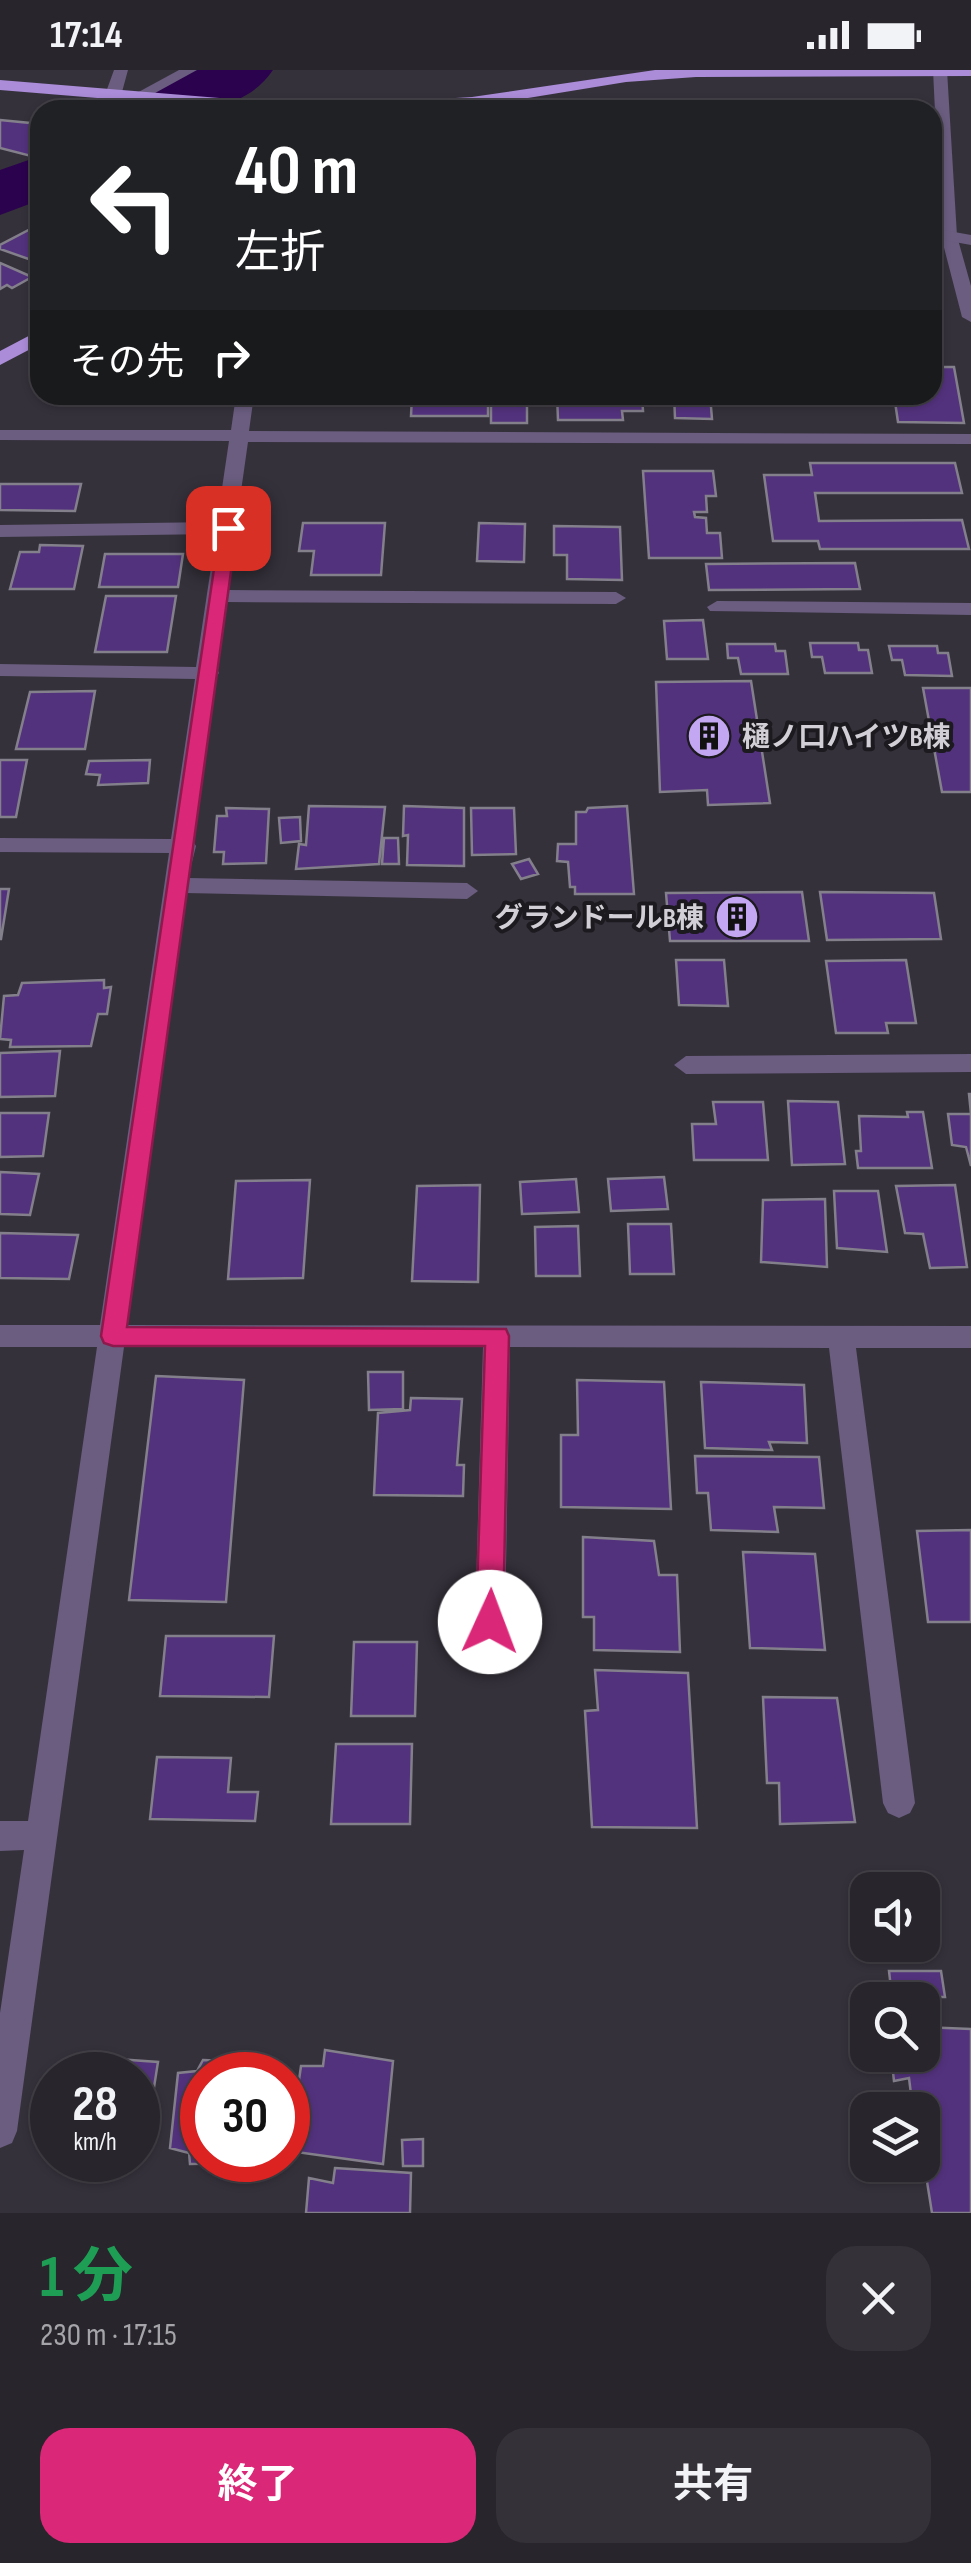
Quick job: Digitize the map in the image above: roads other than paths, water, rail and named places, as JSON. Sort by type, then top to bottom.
[{"type":"highway","points":[[466,100],[696,71],[971,71]]},
{"type":"highway","points":[[0,85],[210,100]]},
{"type":"highway","points":[[0,359],[30,342]]},
{"type":"street","points":[[114,92],[121,70]]},
{"type":"street","points":[[147,95],[190,70]]},
{"type":"street","points":[[940,71],[940,100]]},
{"type":"street","points":[[942,234],[971,240]]},
{"type":"street","points":[[942,237],[971,317]]},
{"type":"street","points":[[0,2131],[245,405]]},
{"type":"street","points":[[0,435],[971,439]]},
{"type":"street","points":[[0,531],[228,528]]},
{"type":"street","points":[[219,596],[616,598]]},
{"type":"street","points":[[716,607],[971,609]]},
{"type":"street","points":[[0,670],[209,673]]},
{"type":"street","points":[[0,845],[185,846]]},
{"type":"street","points":[[179,885],[467,890]]},
{"type":"street","points":[[686,1064],[971,1063]]},
{"type":"street","points":[[0,1336],[971,1337]]},
{"type":"street","points":[[490,1622],[497,1336]]},
{"type":"street","points":[[841,1336],[899,1803]]},
{"type":"street","points":[[0,1836],[42,1835]]},
{"type":"waterway","points":[[184,100],[243,70]]},
{"type":"waterway","points":[[0,195],[30,180]]},
{"type":"place","name":"樋ノ口ハイツB棟","points":[[709,736]]},
{"type":"place","name":"グランドールB棟","points":[[737,917]]}]
